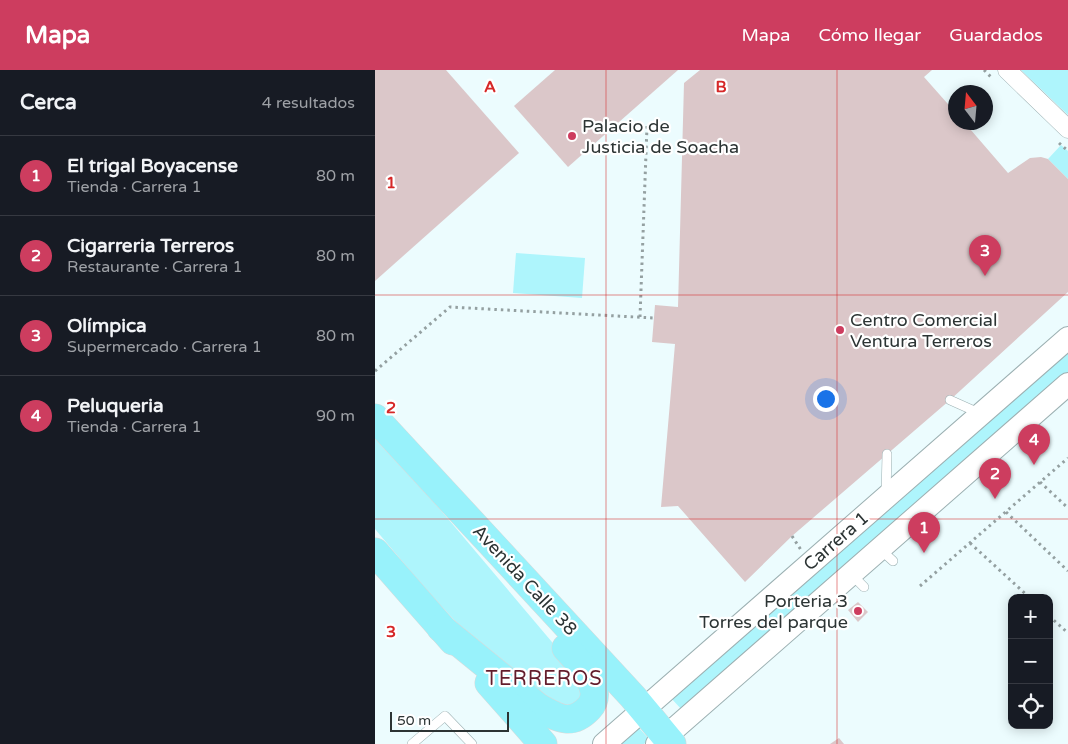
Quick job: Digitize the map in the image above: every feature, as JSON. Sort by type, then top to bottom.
[{"type":"main road","name":"Avenida Calle 38","points":[[375,418],[645,709],[665,741]]},
{"type":"main road","points":[[441,628],[538,707],[556,717],[573,719],[583,715],[592,704],[594,690],[589,676],[534,612],[475,525]]},
{"type":"main road","points":[[375,552],[543,744]]},
{"type":"street","points":[[1007,70],[1068,129]]},
{"type":"street","name":"Carrera 1","points":[[603,744],[1068,338]]},
{"type":"street","name":"Carrera 1","points":[[665,741],[887,555],[1068,384]]},
{"type":"lane","points":[[950,400],[982,414]]},
{"type":"lane","points":[[886,497],[887,454]]},
{"type":"lane","points":[[417,743],[445,716],[472,744]]},
{"type":"path","points":[[640,317],[647,126]]},
{"type":"path","points":[[375,372],[449,307],[654,318]]},
{"type":"path","points":[[920,586],[1068,458]]},
{"type":"path","points":[[1040,482],[1068,508]]},
{"type":"path","points":[[1006,512],[1068,571]]},
{"type":"path","points":[[792,536],[802,550]]},
{"type":"path","points":[[970,543],[1026,594]]},
{"type":"path","points":[[1053,620],[1068,633]]},
{"type":"shaded area","points":[[1021,70],[1068,70],[1068,115]]},
{"type":"shaded area","points":[[1061,145],[1068,151],[1068,179],[1048,159]]},
{"type":"shaded area","points":[[516,253],[585,258],[582,298],[513,293]]},
{"type":"shaded area","points":[[1068,351],[1068,372],[682,710],[671,698]]},
{"type":"shaded area","points":[[375,439],[433,501],[568,661],[581,678],[582,703],[555,710],[471,638],[428,592],[375,529]]},
{"type":"shaded area","points":[[639,728],[649,739],[644,744],[620,744]]},
{"type":"building","points":[[375,70],[446,70],[519,153],[375,281]]},
{"type":"building","name":"Palacio de Justicia de Soacha","points":[[555,70],[678,70],[568,167],[514,106]]},
{"type":"building","name":"Centro Comercial Ventura Terreros","points":[[700,70],[932,70],[924,77],[948,104],[948,130],[971,130],[1008,173],[1030,158],[1041,157],[1048,159],[1068,179],[1068,292],[950,400],[792,536],[745,582],[678,506],[661,507],[675,344],[652,342],[655,305],[678,307],[684,83]]},
{"type":"building","name":"Porteria 3 Torres del parque","points":[[858,602],[868,612],[858,622],[848,610]]},
{"type":"building","points":[[839,738],[844,744],[830,744]]},
{"type":"place","name":"Palacio de Justicia de Soacha","points":[[572,136]]},
{"type":"place","name":"Olímpica","points":[[985,276]]},
{"type":"place","name":"Centro Comercial Ventura Terreros","points":[[840,330]]},
{"type":"place","name":"Peluqueria","points":[[1034,465]]},
{"type":"place","name":"Cigarreria Terreros","points":[[995,499]]},
{"type":"place","name":"El trigal Boyacense","points":[[924,553]]},
{"type":"place","name":"Porteria 3 Torres del parque","points":[[858,611]]},
{"type":"district","name":"TERREROS","points":[[544,678]]}]
